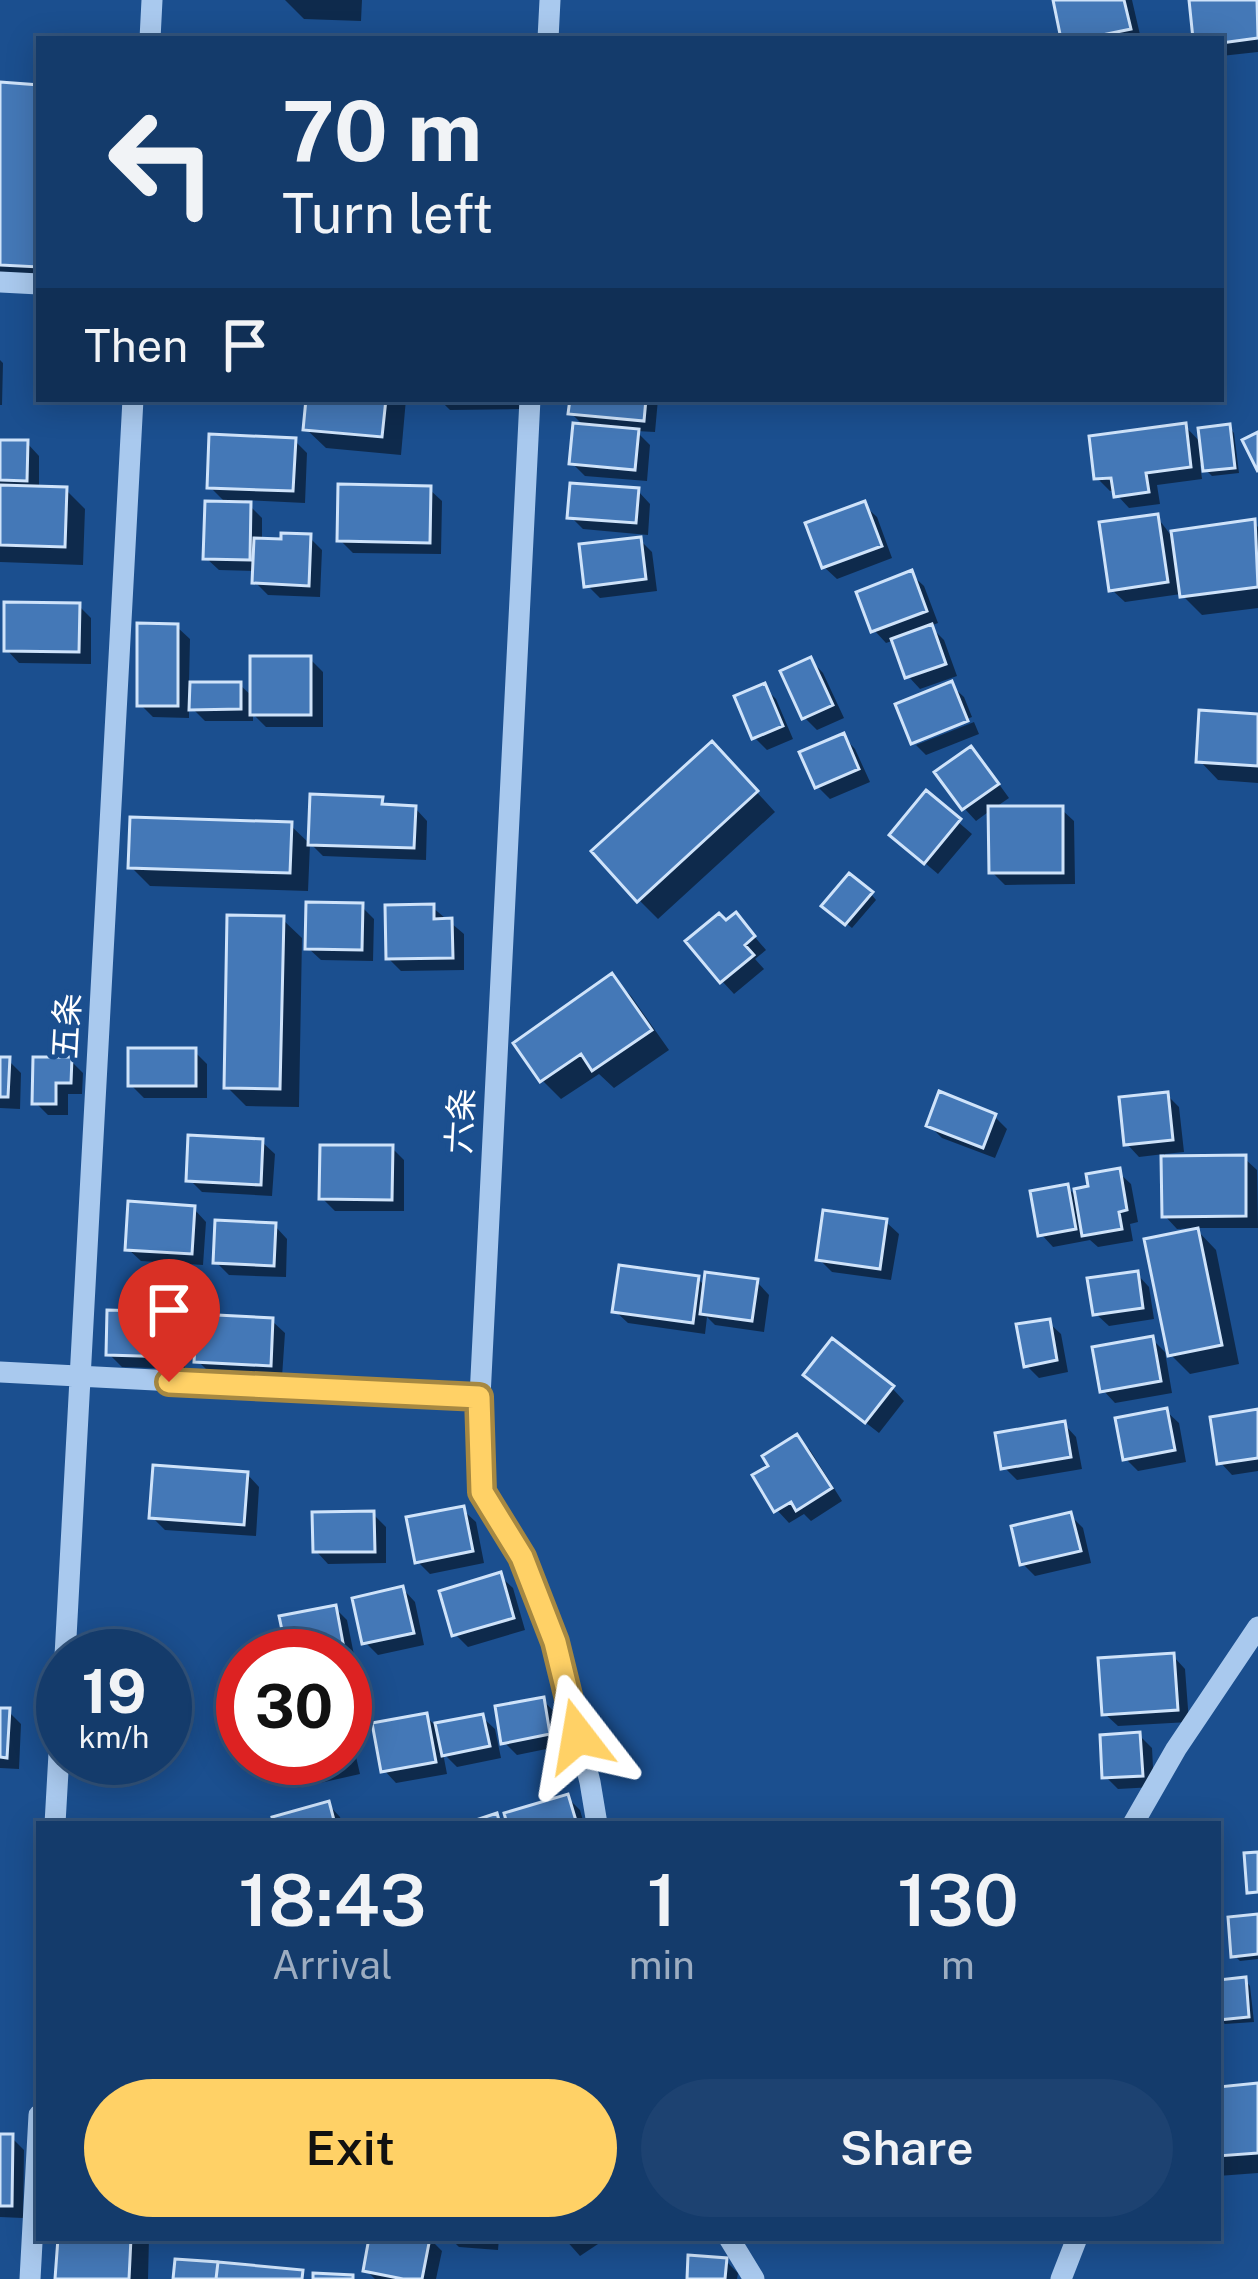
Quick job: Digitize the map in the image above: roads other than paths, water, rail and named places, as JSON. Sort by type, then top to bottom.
[{"type":"street","points":[[150,36],[152,0]]},
{"type":"street","points":[[548,36],[550,0]]},
{"type":"street","points":[[0,282],[36,284]]},
{"type":"street","name":"五条","points":[[66,1629],[133,402]]},
{"type":"street","name":"六条","points":[[530,402],[479,1397],[482,1492],[522,1557],[555,1642],[596,1821]]},
{"type":"street","points":[[0,1372],[479,1397]]},
{"type":"street","points":[[1135,1821],[1176,1749],[1258,1627]]},
{"type":"street","points":[[55,1821],[57,1785]]},
{"type":"street","points":[[30,2279],[36,2170]]},
{"type":"street","points":[[731,2241],[754,2279]]},
{"type":"street","points":[[1061,2279],[1076,2241]]}]
